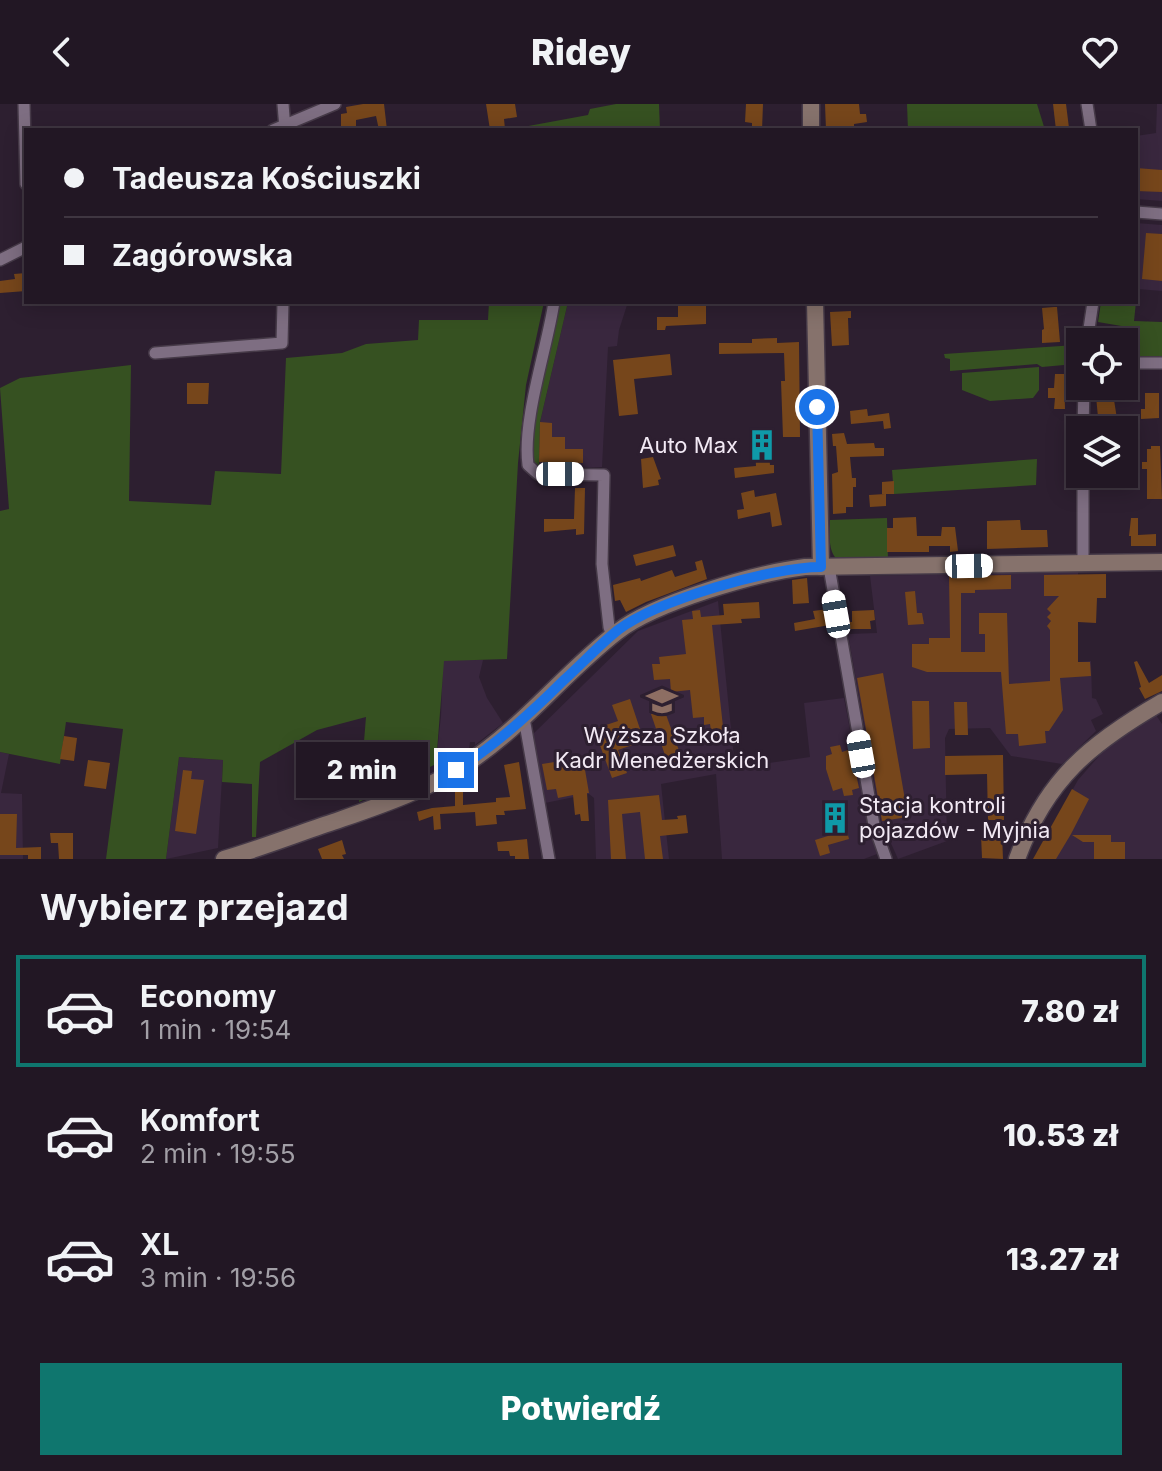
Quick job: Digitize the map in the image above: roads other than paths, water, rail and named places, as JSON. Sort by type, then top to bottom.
[{"type":"street","points":[[24,104],[25,128]]},
{"type":"street","points":[[280,128],[283,104]]},
{"type":"street","points":[[280,128],[335,104]]},
{"type":"street","points":[[811,104],[811,128]]},
{"type":"street","points":[[1087,104],[1091,128]]},
{"type":"street","points":[[1138,212],[1162,214]]},
{"type":"street","points":[[0,260],[24,248]]},
{"type":"street","points":[[155,353],[282,343],[283,304]]},
{"type":"street","points":[[554,304],[534,397],[527,446],[528,465],[538,474],[604,475],[602,564],[612,636]]},
{"type":"street","points":[[815,304],[825,567],[874,825],[886,859]]},
{"type":"street","points":[[1089,328],[1093,304]]},
{"type":"street","points":[[1138,363],[1162,363]]},
{"type":"street","points":[[1083,488],[1083,564]]},
{"type":"street","points":[[224,859],[427,787],[470,761],[524,718],[612,636],[639,617],[683,600],[779,571],[825,567],[1162,562]]},
{"type":"street","points":[[1017,859],[1034,818],[1068,770],[1116,729],[1162,702]]},
{"type":"street","points":[[524,718],[549,859]]},
{"type":"place","name":"Auto Max","points":[[762,445]]},
{"type":"place","name":"Wyższa Szkoła Kadr Menedżerskich","points":[[662,701]]},
{"type":"place","name":"Stacja kontroli pojazdów - Myjnia","points":[[835,818]]}]
